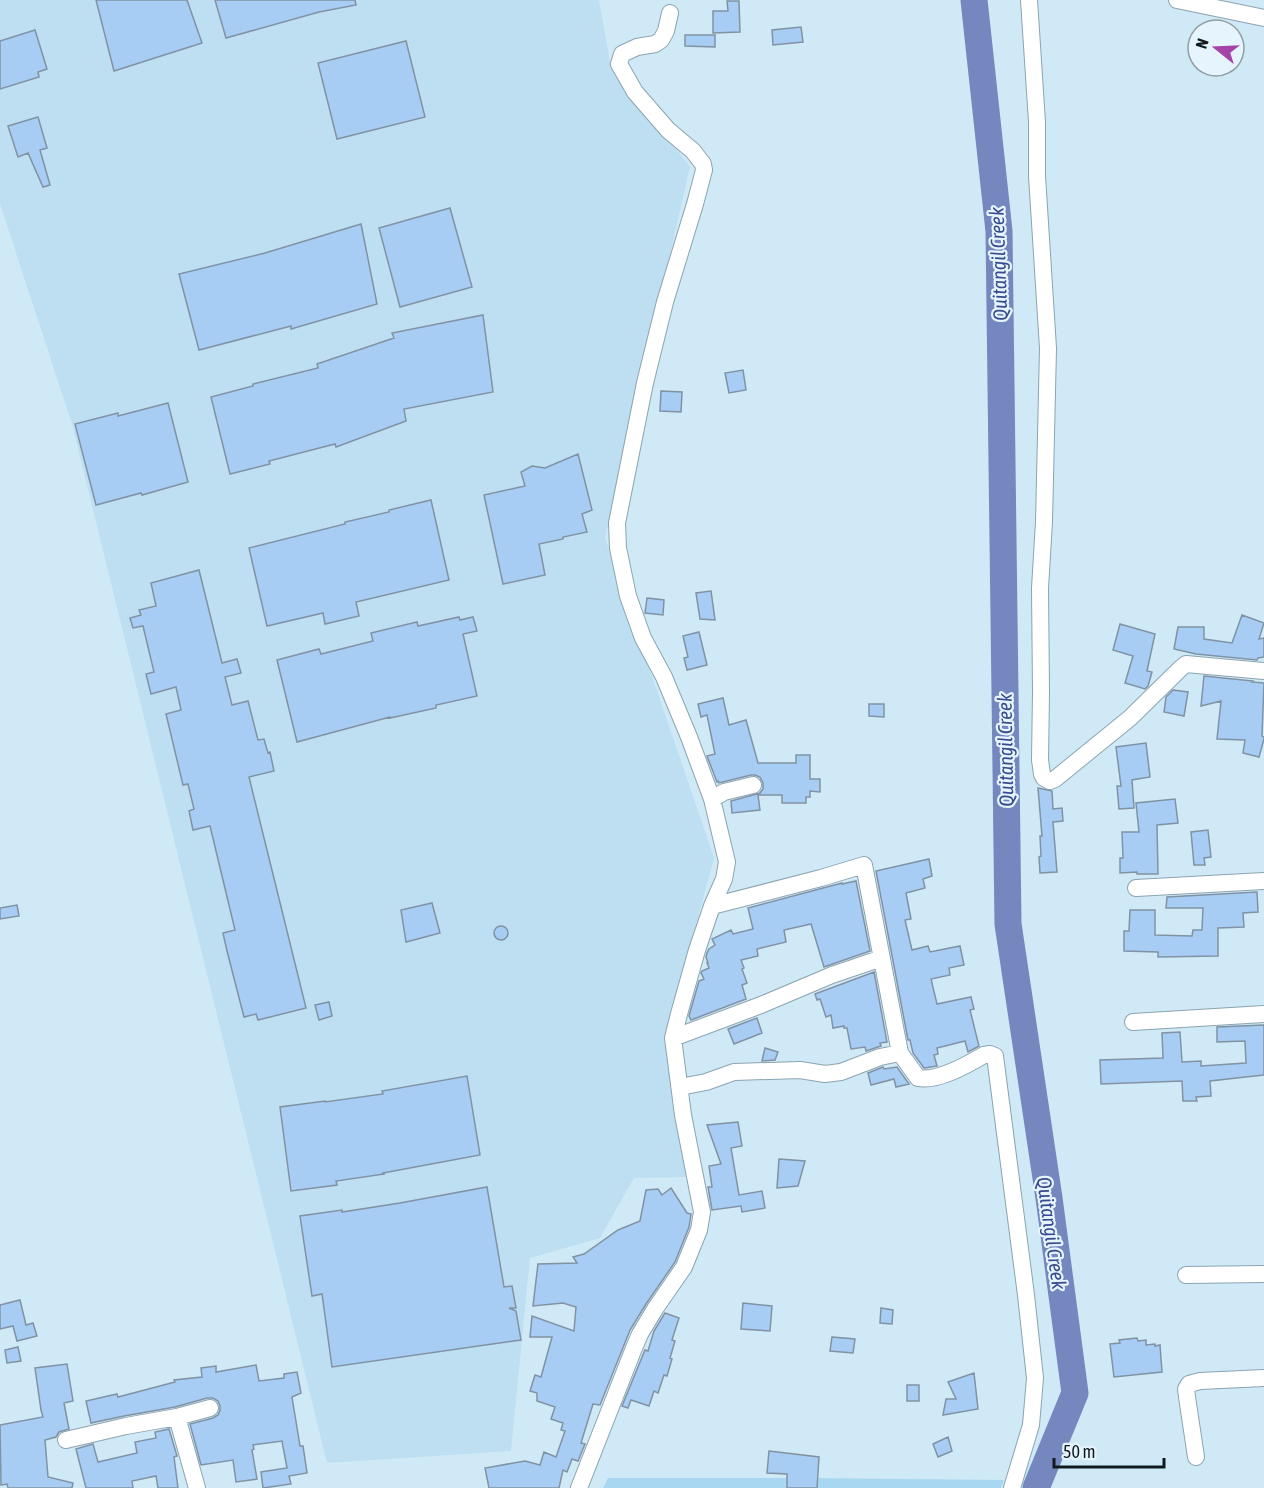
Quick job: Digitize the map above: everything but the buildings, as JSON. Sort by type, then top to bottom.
[{"type":"street","points":[[1029,0],[1048,348],[1040,588],[1040,760],[1042,774],[1050,781],[1055,779],[1130,718],[1186,664],[1264,671]]},
{"type":"street","points":[[1177,0],[1264,18]]},
{"type":"street","points":[[579,1488],[640,1334],[684,1267],[699,1230],[702,1212],[700,1196],[683,1115],[673,1038],[697,950],[724,879],[727,862],[712,799],[664,677],[643,639],[628,596],[618,548],[617,523],[645,383],[665,302],[704,170],[703,164],[693,151],[668,130],[635,92],[619,64],[622,54],[637,47],[656,44],[660,40],[666,31],[670,13]]},
{"type":"street","points":[[712,799],[724,792],[753,785]]},
{"type":"street","points":[[712,906],[864,865],[900,1053],[918,1078],[926,1080],[944,1075],[984,1055],[995,1056],[1035,1378],[1031,1425],[1012,1488]]},
{"type":"street","points":[[1136,888],[1264,882]]},
{"type":"street","points":[[673,1038],[832,975],[882,958]]},
{"type":"street","points":[[1133,1022],[1264,1014]]},
{"type":"street","points":[[680,1088],[734,1072],[800,1070],[825,1074],[842,1072],[880,1057],[900,1053]]},
{"type":"street","points":[[1186,1275],[1264,1274]]},
{"type":"street","points":[[1196,1457],[1186,1389],[1189,1384],[1200,1381],[1264,1378]]},
{"type":"street","points":[[66,1440],[210,1408]]},
{"type":"street","points":[[177,1417],[197,1488]]},
{"type":"shaded area","points":[[0,0],[599,0],[610,62],[690,167],[605,538],[714,858],[667,1031],[689,1177],[634,1178],[600,1238],[530,1258],[511,1451],[327,1463],[72,424],[0,204]]},
{"type":"shaded area","points":[[608,1478],[1004,1480],[1001,1488],[603,1488]]},
{"type":"waterway","name":"Quitangil Creek","points":[[974,0],[999,231],[1008,924],[1049,1198],[1075,1393],[1036,1488]]}]
